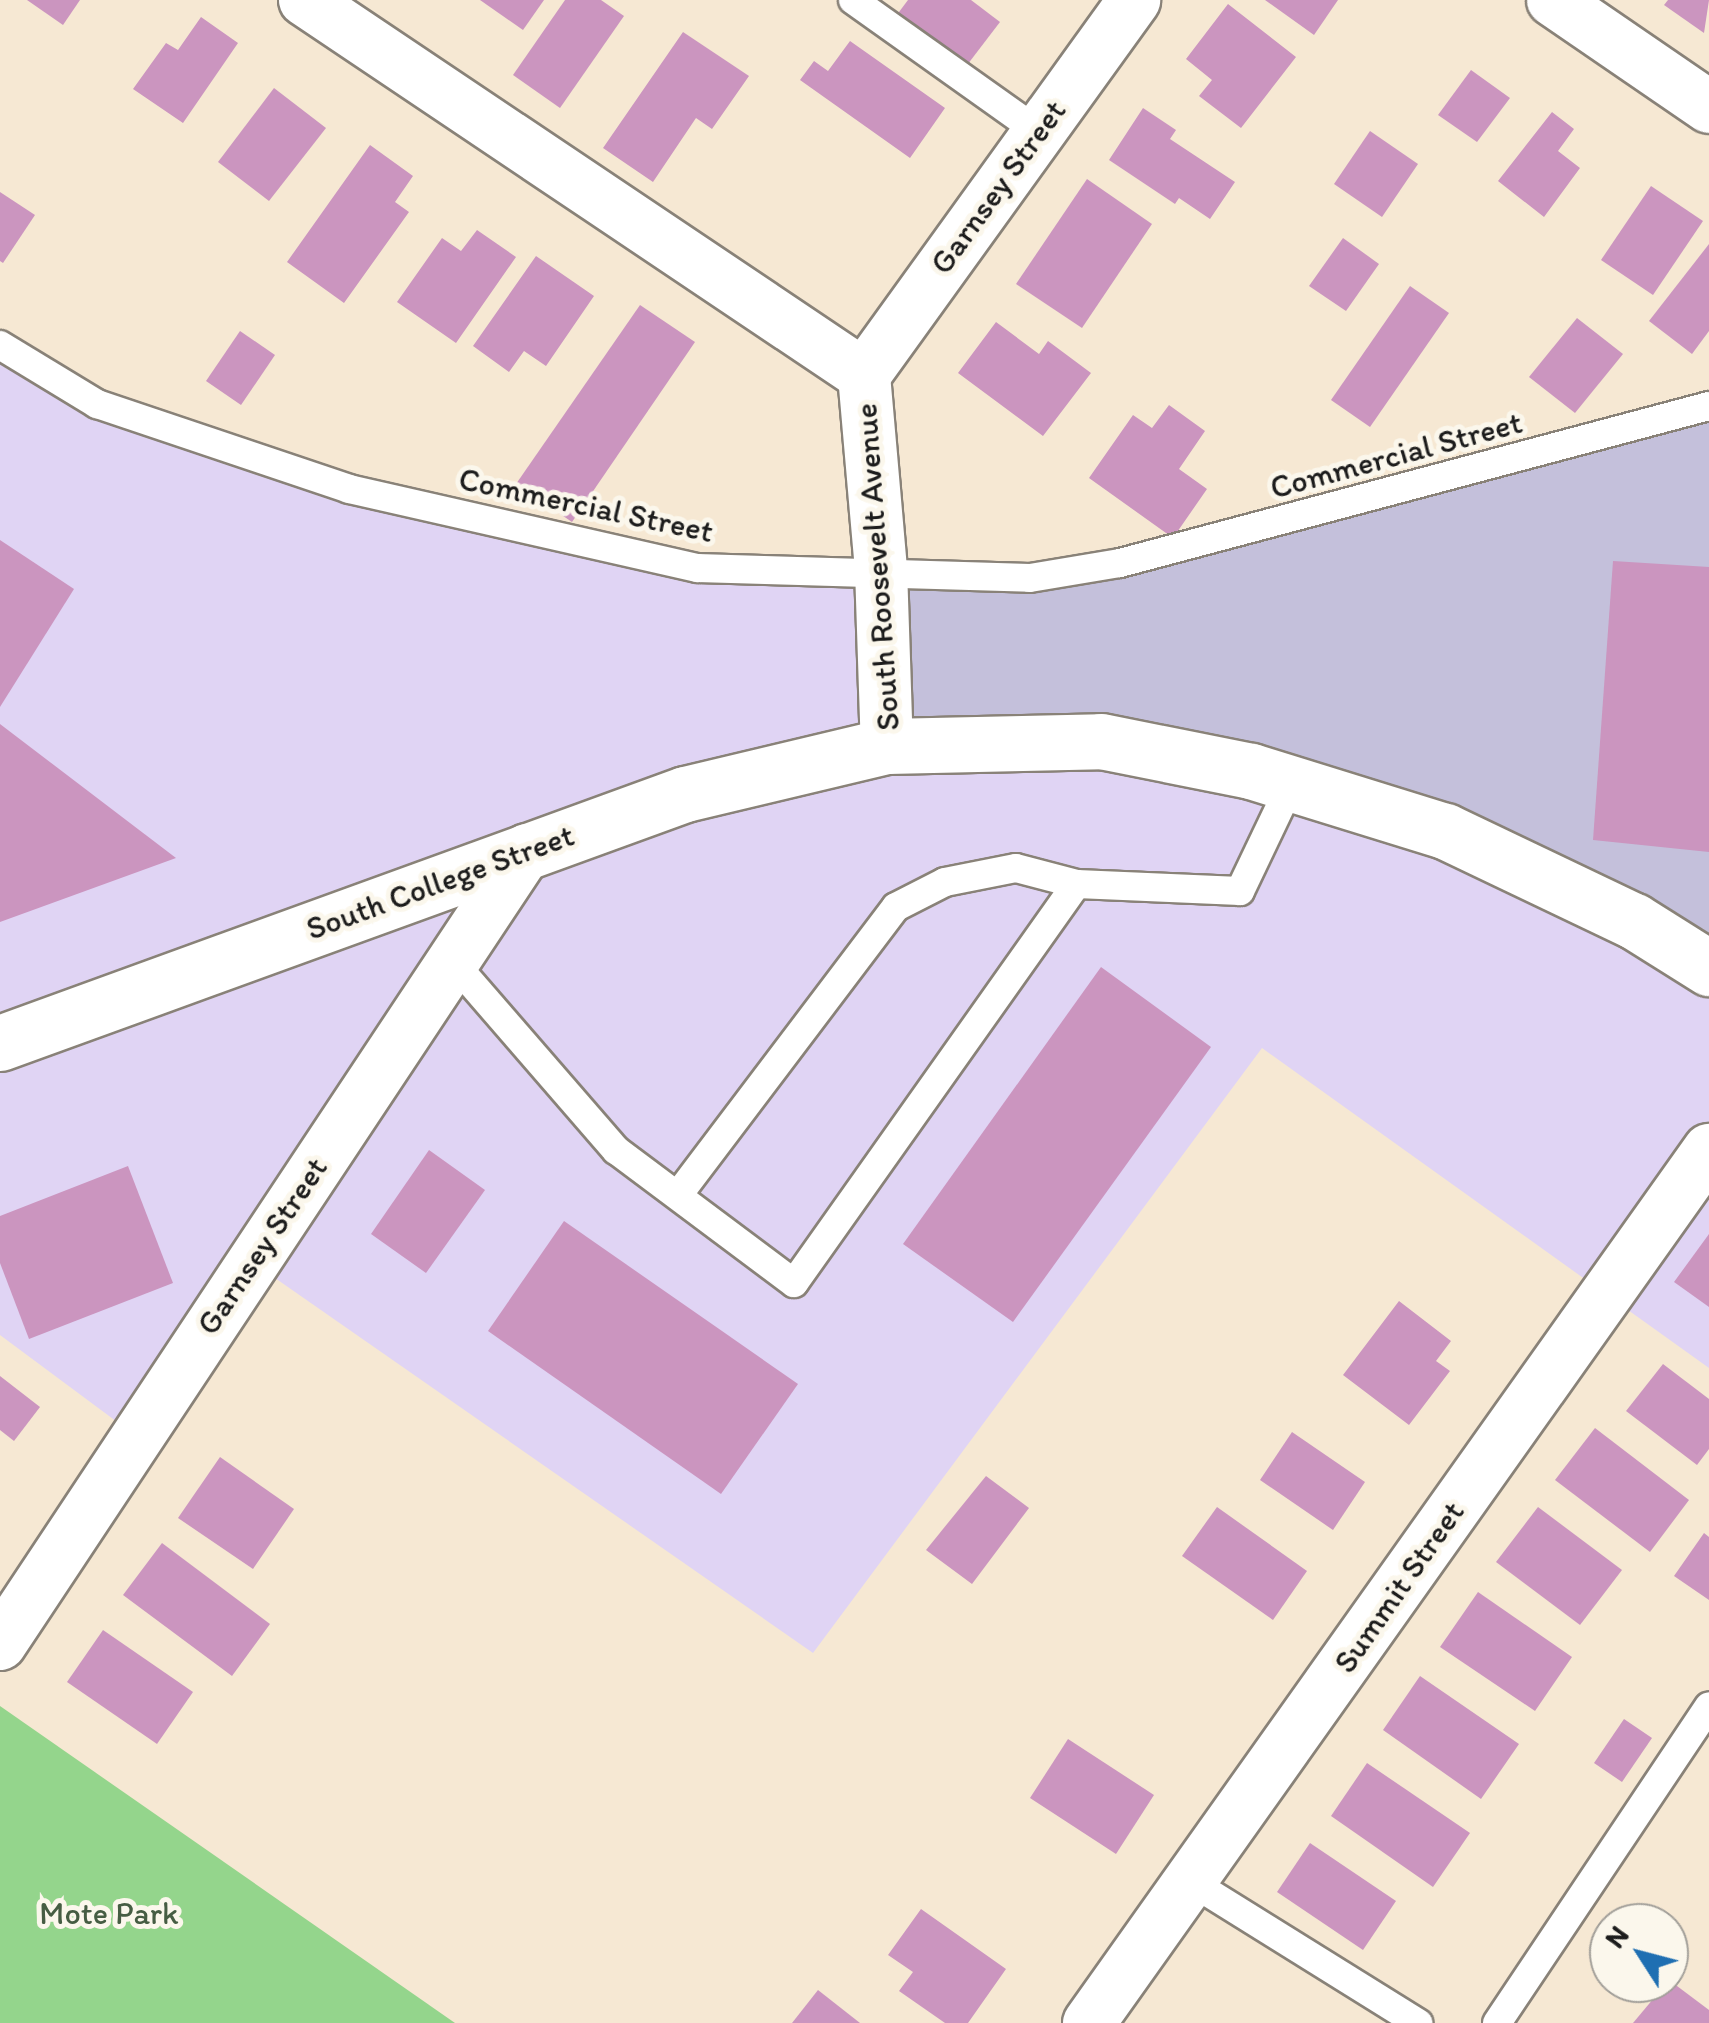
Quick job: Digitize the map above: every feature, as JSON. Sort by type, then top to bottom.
[{"type":"street","name":"South Roosevelt Avenue","points":[[306,0],[864,376],[881,569],[887,746],[1101,741],[1291,784],[1446,830],[1634,921],[1709,968]]},
{"type":"street","name":"Garnsey Street","points":[[864,376],[1134,0]]},
{"type":"street","points":[[1552,0],[1709,107]]},
{"type":"street","name":"South College Street","points":[[0,1043],[685,794],[887,746]]},
{"type":"street","name":"Garnsey Street","points":[[0,1644],[528,850]]},
{"type":"street","name":"Summit Street","points":[[1089,2023],[1709,1150]]},
{"type":"lane","points":[[854,0],[1037,131]]},
{"type":"lane","name":"Commercial Street","points":[[0,345],[97,404],[349,489],[697,568],[881,569],[1030,578],[1120,563],[1709,406]]},
{"type":"lane","points":[[678,1196],[896,907],[946,882],[1016,868],[1077,884],[1240,890],[1291,784]]},
{"type":"lane","points":[[453,962],[616,1150],[794,1283],[1077,884]]},
{"type":"lane","points":[[1496,2023],[1709,1706]]},
{"type":"lane","points":[[1190,1881],[1418,2023]]},
{"type":"shaded area","points":[[0,345],[97,404],[349,489],[697,568],[881,569],[1251,771],[1709,968],[1709,1368],[1262,1048],[813,1653],[252,1262],[136,1436],[0,1335]]},
{"type":"shaded area","points":[[1709,406],[1709,968],[1251,771],[887,746],[881,569],[1030,578]]},
{"type":"green space","name":"Mote Park","points":[[0,1706],[455,2023],[0,2023]]},
{"type":"building","points":[[27,0],[80,0],[63,25]]},
{"type":"building","points":[[480,0],[544,0],[523,30]]},
{"type":"building","points":[[565,0],[601,0],[624,16],[560,108],[513,75]]},
{"type":"building","points":[[908,0],[971,0],[1000,22],[961,73],[893,20]]},
{"type":"building","points":[[1265,0],[1338,0],[1314,35]]},
{"type":"building","points":[[1668,0],[1709,0],[1704,33],[1664,5]]},
{"type":"building","points":[[1228,4],[1296,57],[1241,128],[1199,96],[1212,80],[1186,59]]},
{"type":"building","points":[[201,17],[238,43],[183,123],[133,89],[166,43],[178,50]]},
{"type":"building","points":[[683,32],[749,76],[712,129],[696,118],[653,182],[603,148]]},
{"type":"building","points":[[850,41],[945,108],[910,158],[800,80],[814,61],[828,71]]},
{"type":"building","points":[[1471,70],[1510,98],[1477,142],[1438,115]]},
{"type":"building","points":[[274,88],[326,128],[269,201],[218,162]]},
{"type":"building","points":[[1143,108],[1176,130],[1170,139],[1235,182],[1210,219],[1179,198],[1175,204],[1109,160]]},
{"type":"building","points":[[1552,112],[1574,129],[1558,151],[1580,168],[1544,217],[1498,181]]},
{"type":"building","points":[[1370,131],[1418,164],[1382,217],[1334,184]]},
{"type":"building","points":[[370,145],[413,176],[395,202],[409,212],[344,303],[287,262]]},
{"type":"building","points":[[1087,179],[1152,224],[1082,328],[1016,284]]},
{"type":"building","points":[[1651,186],[1703,221],[1653,295],[1601,260]]},
{"type":"building","points":[[0,192],[35,215],[3,263],[0,261]]},
{"type":"building","points":[[477,230],[516,257],[456,343],[397,302],[442,238],[461,251]]},
{"type":"building","points":[[1343,238],[1379,264],[1346,311],[1309,286]]},
{"type":"building","points":[[1709,244],[1709,331],[1692,354],[1649,321]]},
{"type":"building","points":[[536,256],[594,296],[546,366],[524,351],[509,372],[473,346]]},
{"type":"building","points":[[1410,286],[1449,313],[1370,427],[1331,400]]},
{"type":"building","points":[[640,305],[695,342],[572,522],[516,484]]},
{"type":"building","points":[[1577,318],[1623,354],[1575,413],[1529,377]]},
{"type":"building","points":[[996,322],[1039,354],[1048,341],[1091,373],[1043,436],[958,373]]},
{"type":"building","points":[[240,331],[275,355],[241,405],[206,381]]},
{"type":"building","points":[[1169,405],[1205,431],[1179,469],[1207,489],[1173,538],[1089,478],[1133,415],[1152,428]]},
{"type":"building","points":[[0,540],[74,589],[0,707]]},
{"type":"building","points":[[1613,561],[1709,567],[1709,852],[1593,840]]},
{"type":"building","points":[[0,724],[176,858],[0,922]]},
{"type":"building","points":[[1101,967],[1211,1047],[1013,1322],[903,1244]]},
{"type":"building","points":[[429,1150],[485,1190],[426,1273],[371,1234]]},
{"type":"building","points":[[128,1166],[173,1283],[29,1339],[0,1263],[0,1216]]},
{"type":"building","points":[[564,1221],[798,1384],[721,1494],[488,1331]]},
{"type":"building","points":[[1709,1234],[1709,1307],[1674,1282]]},
{"type":"building","points":[[1399,1301],[1451,1341],[1436,1361],[1450,1371],[1409,1425],[1343,1375]]},
{"type":"building","points":[[1663,1364],[1709,1399],[1709,1449],[1697,1465],[1626,1411]]},
{"type":"building","points":[[0,1376],[40,1407],[14,1441],[0,1430]]},
{"type":"building","points":[[1595,1428],[1689,1500],[1650,1552],[1555,1480]]},
{"type":"building","points":[[1292,1432],[1365,1482],[1333,1530],[1260,1480]]},
{"type":"building","points":[[220,1457],[294,1509],[253,1569],[178,1518]]},
{"type":"building","points":[[986,1476],[1029,1508],[972,1584],[926,1550]]},
{"type":"building","points":[[1217,1507],[1307,1571],[1273,1620],[1182,1556]]},
{"type":"building","points":[[1538,1507],[1622,1570],[1580,1625],[1496,1562]]},
{"type":"building","points":[[1704,1533],[1709,1537],[1709,1600],[1674,1576]]},
{"type":"building","points":[[162,1543],[270,1624],[232,1676],[123,1595]]},
{"type":"building","points":[[1478,1592],[1572,1657],[1535,1711],[1440,1647]]},
{"type":"building","points":[[103,1630],[193,1692],[157,1744],[67,1682]]},
{"type":"building","points":[[1420,1676],[1519,1744],[1481,1799],[1383,1730]]},
{"type":"building","points":[[1624,1719],[1652,1738],[1622,1782],[1594,1763]]},
{"type":"building","points":[[1068,1739],[1154,1795],[1116,1854],[1030,1798]]},
{"type":"building","points":[[1367,1763],[1470,1833],[1433,1887],[1331,1816]]},
{"type":"building","points":[[1310,1843],[1396,1901],[1363,1950],[1277,1892]]},
{"type":"building","points":[[921,1909],[1006,1969],[968,2023],[945,2023],[899,1991],[913,1972],[888,1955]]},
{"type":"building","points":[[818,1990],[860,2023],[792,2023]]},
{"type":"building","points":[[1689,1995],[1709,2010],[1709,2023],[1633,2023],[1650,2003],[1689,2003]]}]
